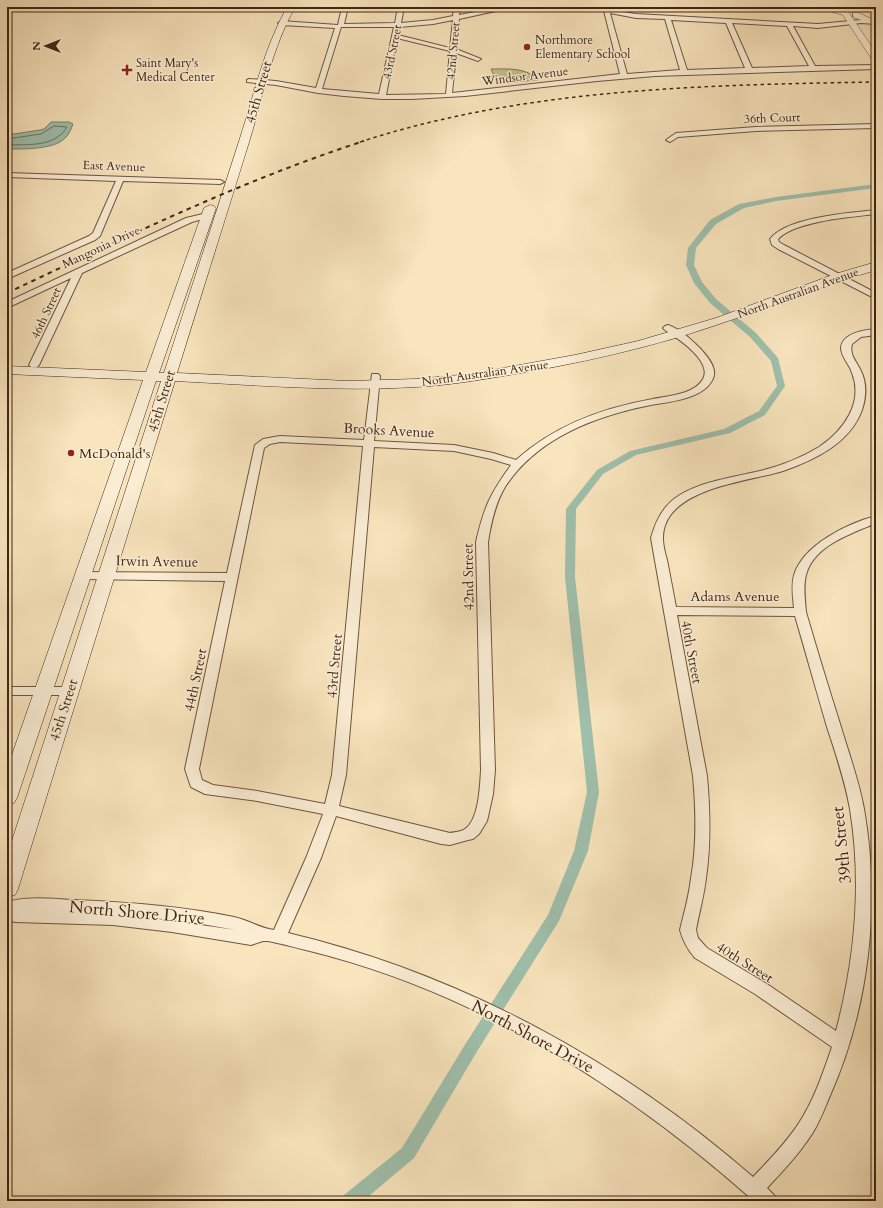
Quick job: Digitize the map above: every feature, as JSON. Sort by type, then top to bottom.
[{"type":"main road","name":"45th Street","points":[[252,83],[291,7]]},
{"type":"main road","name":"45th Street","points":[[7,890],[169,374],[252,116],[252,70]]},
{"type":"main road","name":"45th Street","points":[[7,798],[11,774],[43,691],[221,178]]},
{"type":"main road","name":"North Australian Avenue","points":[[7,364],[169,374],[443,381],[496,374],[609,352],[716,318],[876,259]]},
{"type":"main road","name":"North Australian Avenue","points":[[834,274],[876,266]]},
{"type":"main road","name":"North Australian Avenue","points":[[7,370],[153,373]]},
{"type":"street","points":[[318,91],[345,7]]},
{"type":"street","name":"43rd Street","points":[[382,97],[401,7]]},
{"type":"street","name":"42nd Street","points":[[449,95],[457,7]]},
{"type":"street","points":[[281,24],[339,26],[397,25],[456,18],[511,7]]},
{"type":"street","points":[[818,7],[847,9],[876,48]]},
{"type":"street","points":[[607,9],[625,15],[822,26],[840,25],[855,21],[874,22]]},
{"type":"street","points":[[607,9],[624,76]]},
{"type":"street","points":[[667,18],[684,72]]},
{"type":"street","points":[[728,21],[749,69]]},
{"type":"street","points":[[855,21],[876,59]]},
{"type":"street","points":[[789,24],[813,68]]},
{"type":"street","points":[[395,36],[453,50],[478,59]]},
{"type":"street","name":"Windsor Avenue","points":[[252,83],[274,82],[318,91],[382,97],[479,93],[558,82],[684,72],[749,69],[876,67]]},
{"type":"street","name":"36th Court","points":[[670,140],[676,135],[720,131],[876,126]]},
{"type":"street","name":"East Avenue","points":[[7,175],[121,178],[221,178]]},
{"type":"street","points":[[7,276],[98,234],[121,178]]},
{"type":"street","points":[[876,212],[804,223],[788,229],[774,237],[774,241],[777,245],[876,296]]},
{"type":"street","name":"Mangonia Drive","points":[[7,306],[189,220],[207,215]]},
{"type":"street","name":"46th Street","points":[[34,365],[79,271]]},
{"type":"street","name":"42nd Street","points":[[332,810],[441,838],[450,839],[468,835],[474,830],[480,821],[486,794],[488,770],[482,542],[486,515],[496,492],[505,478],[518,464],[546,441],[575,425],[615,410],[689,393],[702,386],[710,376],[709,366],[703,357],[672,331]]},
{"type":"street","name":"40th Street","points":[[840,1044],[761,990],[701,953],[694,946],[690,938],[688,930],[699,878],[703,845],[703,806],[700,776],[657,538],[658,529],[667,511],[678,500],[700,489],[795,463],[834,441],[844,431],[856,413],[861,394],[858,376],[847,352],[847,346],[855,337],[876,332]]},
{"type":"street","name":"43rd Street","points":[[271,936],[318,849],[332,810],[339,775],[375,380]]},
{"type":"street","name":"Brooks Avenue","points":[[259,447],[267,441],[280,439],[454,448],[493,456],[518,464]]},
{"type":"street","name":"44th Street","points":[[259,447],[192,769],[196,783],[210,790],[257,796],[332,810]]},
{"type":"street","name":"39th Street","points":[[754,1188],[797,1142],[812,1118],[829,1078],[849,1012],[858,970],[863,920],[864,882],[862,845],[857,810],[849,776],[800,612],[797,597],[799,577],[804,565],[812,554],[830,539],[876,519]]},
{"type":"street","name":"Irwin Avenue","points":[[82,575],[231,577]]},
{"type":"street","name":"Adams Avenue","points":[[670,611],[800,612]]},
{"type":"street","points":[[7,690],[69,691]]},
{"type":"street","name":"North Shore Drive","points":[[7,908],[21,904],[156,911],[197,916],[256,929],[271,936],[377,963],[426,982],[475,1004],[534,1034],[619,1084],[710,1152],[768,1201]]},
{"type":"street","points":[[156,911],[169,916],[191,929]]},
{"type":"street","name":"North Shore Drive","points":[[7,913],[15,916],[113,919],[191,929],[251,939],[271,936]]},
{"type":"shaded area","points":[[491,69],[522,71],[533,76],[537,80],[501,83],[497,82]]},
{"type":"water","points":[[51,122],[69,122],[73,124],[66,137],[53,145],[38,148],[7,149],[7,135],[44,129]]},
{"type":"waterway","points":[[350,1201],[408,1153],[471,1048],[554,917],[581,851],[593,792],[570,577],[571,509],[600,472],[633,453],[727,431],[762,413],[781,386],[775,360],[753,335],[713,301],[698,283],[690,265],[692,248],[713,222],[742,206],[776,199],[876,186]]},
{"type":"railway","points":[[360,142],[423,124],[486,110],[551,100],[681,88],[876,82]]},
{"type":"railway","points":[[7,293],[139,231],[227,192],[364,141]]},
{"type":"place","name":"Northmore Elementary School","points":[[527,47]]},
{"type":"place","name":"Saint Mary's Medical Center","points":[[127,70]]},
{"type":"place","name":"McDonald's","points":[[71,453]]}]
